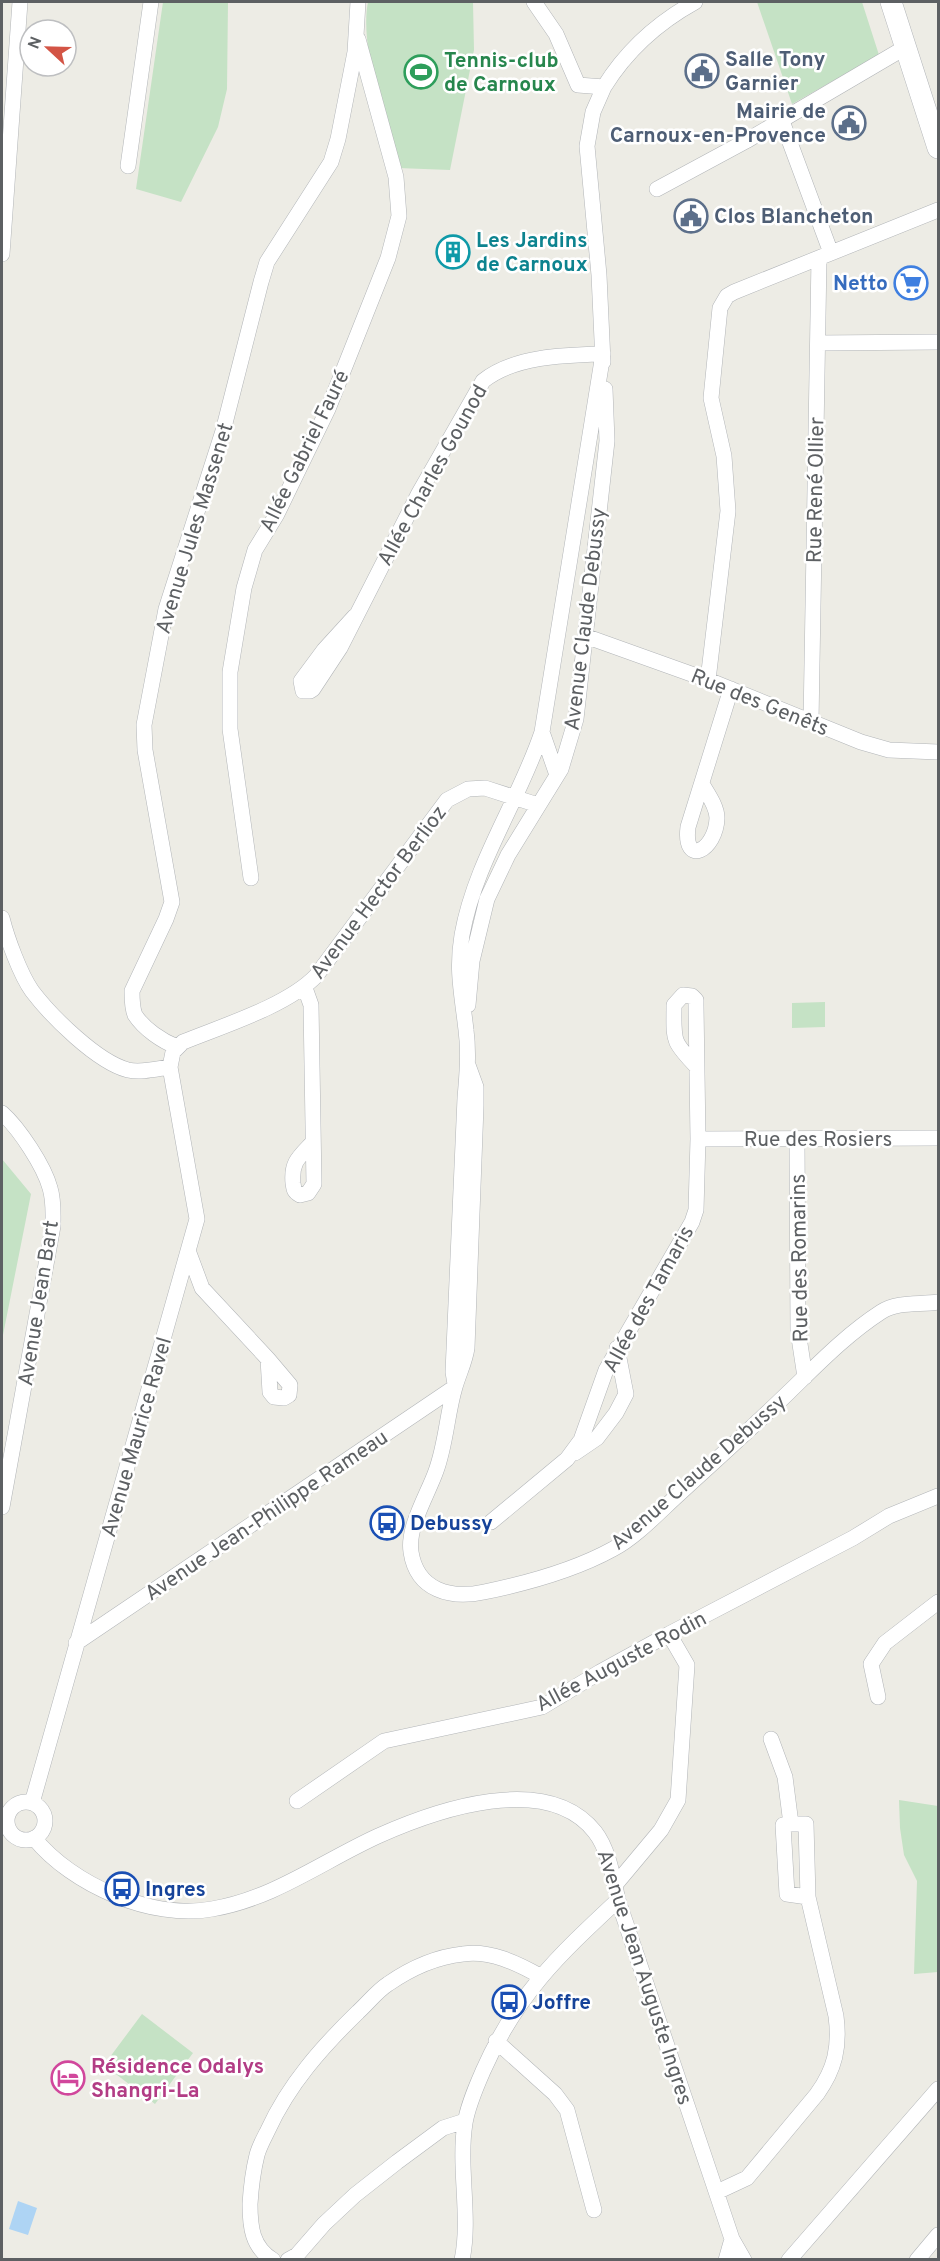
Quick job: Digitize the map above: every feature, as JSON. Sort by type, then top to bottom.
[{"type":"main road","points":[[891,2],[939,148]]},
{"type":"street","points":[[2,254],[20,2]]},
{"type":"street","points":[[128,166],[151,2]]},
{"type":"street","name":"Avenue Jules Massenet","points":[[177,1047],[165,1042],[144,1025],[135,1014],[132,1003],[132,991],[172,902],[145,750],[144,725],[166,609],[223,431],[267,262],[331,162],[338,139],[355,52],[358,2]]},
{"type":"street","points":[[534,2],[556,34],[578,85],[604,87]]},
{"type":"street","name":"Avenue Claude Debussy","points":[[466,1030],[472,961],[484,908],[495,880],[561,769],[576,719],[607,438],[599,275],[587,146],[593,112],[604,87],[626,56],[676,6],[695,2]]},
{"type":"street","name":"Allée Gabriel Fauré","points":[[251,878],[230,729],[230,672],[244,588],[255,550],[277,514],[328,409],[388,258],[399,216],[396,177],[356,32]]},
{"type":"street","points":[[657,189],[782,121],[906,47]]},
{"type":"street","points":[[782,121],[825,256]]},
{"type":"street","points":[[708,680],[728,511],[724,456],[711,398],[720,308],[727,296],[939,210]]},
{"type":"street","name":"Rue René Ollier","points":[[811,722],[818,324],[825,256]]},
{"type":"street","points":[[818,343],[939,342]]},
{"type":"street","name":"Avenue Claude Debussy","points":[[603,354],[591,441],[542,732],[533,761],[476,881],[467,909],[459,958],[459,982],[468,1065],[453,1372],[455,1387],[445,1443],[412,1535],[410,1551],[415,1565],[421,1576],[433,1587],[451,1595],[473,1594],[564,1571],[615,1548],[701,1474],[847,1338],[883,1311],[902,1305],[939,1302]]},
{"type":"street","name":"Allée Charles Gounod","points":[[355,616],[324,650],[301,681],[303,691],[313,689],[340,648],[419,493],[483,381],[492,373],[507,366],[558,356],[603,354]]},
{"type":"street","points":[[591,441],[597,431],[604,433],[607,438]]},
{"type":"street","name":"Rue des Genêts","points":[[585,636],[708,680],[861,742],[889,750],[939,752]]},
{"type":"street","points":[[702,784],[731,690]]},
{"type":"street","points":[[542,732],[557,775]]},
{"type":"street","name":"Avenue Hector Berlioz","points":[[177,1047],[183,1042],[284,999],[304,987],[316,976],[447,800],[468,789],[486,788],[538,805]]},
{"type":"street","points":[[2,918],[7,937],[31,990],[84,1046],[128,1070],[147,1071],[170,1066],[177,1047]]},
{"type":"street","points":[[304,987],[311,1005],[313,1142]]},
{"type":"street","name":"Avenue Maurice Ravel","points":[[32,1803],[197,1219],[170,1066]]},
{"type":"street","name":"Allée des Tamaris","points":[[491,1522],[567,1459],[581,1440],[606,1370],[617,1348],[692,1222],[696,1210],[697,1067]]},
{"type":"street","name":"Avenue Jean Bart","points":[[2,1113],[21,1136],[43,1171],[50,1186],[53,1204],[53,1226],[2,1507]]},
{"type":"street","name":"Rue des Rosiers","points":[[698,1139],[939,1138]]},
{"type":"street","name":"Rue des Romarins","points":[[797,1139],[798,1331],[805,1377]]},
{"type":"street","points":[[189,1253],[202,1288],[268,1359]]},
{"type":"street","points":[[177,1296],[202,1288]]},
{"type":"street","points":[[567,1459],[597,1438],[616,1413],[626,1394],[617,1348]]},
{"type":"street","name":"Avenue Jean-Philippe Rameau","points":[[76,1643],[455,1387]]},
{"type":"street","name":"Allée Auguste Rodin","points":[[297,1801],[384,1741],[542,1707],[669,1634],[853,1538],[889,1516],[939,1496]]},
{"type":"street","points":[[879,1697],[871,1664],[885,1643],[939,1602]]},
{"type":"street","points":[[615,1885],[661,1830],[678,1800],[687,1665],[669,1634]]},
{"type":"street","points":[[771,1739],[785,1777],[791,1824]]},
{"type":"street","name":"Avenue Jean Auguste Ingres","points":[[34,1838],[46,1853],[78,1878],[124,1898],[166,1910],[199,1911],[243,1903],[378,1836],[461,1807],[498,1800],[530,1799],[555,1805],[585,1821],[596,1833],[605,1851],[618,1900],[717,2192],[736,2258]]},
{"type":"street","points":[[20,1803],[32,1803],[42,1811],[45,1823],[43,1829],[34,1838],[24,1840],[15,1836],[4,1822],[15,1806],[20,1803]]},
{"type":"street","points":[[717,2192],[747,2178],[817,2094],[834,2067],[838,2045],[837,2016],[808,1897],[806,1824],[783,1825],[787,1894],[808,1897]]},
{"type":"street","points":[[466,2255],[462,2162],[465,2121],[474,2092],[496,2041],[518,2005],[561,1953],[618,1900]]},
{"type":"street","points":[[273,2259],[263,2254],[250,2226],[251,2189],[257,2153],[277,2110],[295,2083],[307,2066],[344,2026],[385,1986],[410,1970],[435,1959],[465,1953],[493,1955],[518,1964],[540,1976]]},
{"type":"street","points":[[496,2041],[555,2094],[567,2110],[594,2210]]},
{"type":"street","points":[[789,2259],[939,2089]]},
{"type":"street","points":[[288,2259],[297,2255],[324,2224],[355,2195],[397,2162],[443,2128],[465,2121]]},
{"type":"street","points":[[917,2259],[939,2235]]},
{"type":"green space","points":[[163,2],[228,2],[227,89],[218,127],[181,202],[136,189]]},
{"type":"green space","name":"Tennis-club de Carnoux","points":[[368,2],[473,2],[474,50],[450,170],[398,168],[370,62],[366,20]]},
{"type":"green space","points":[[757,2],[862,2],[879,55],[792,104]]},
{"type":"green space","points":[[825,1002],[825,1027],[792,1028],[792,1003]]},
{"type":"green space","points":[[2,1159],[31,1194],[2,1340]]},
{"type":"green space","points":[[899,1800],[938,1806],[938,1972],[914,1974],[917,1881],[904,1855]]},
{"type":"green space","points":[[142,2014],[193,2053],[155,2104],[104,2065]]},
{"type":"water","points":[[18,2201],[37,2208],[28,2235],[9,2229]]},
{"type":"place","name":"Salle Tony Garnier","points":[[702,71]]},
{"type":"place","name":"Tennis-club de Carnoux","points":[[421,72]]},
{"type":"place","name":"Mairie de Carnoux-en-Provence","points":[[849,123]]},
{"type":"place","name":"Clos Blancheton","points":[[691,216]]},
{"type":"place","name":"Les Jardins de Carnoux","points":[[453,252]]},
{"type":"place","name":"Netto","points":[[911,283]]},
{"type":"place","name":"Debussy","points":[[387,1523]]},
{"type":"place","name":"Ingres","points":[[122,1889]]},
{"type":"place","name":"Joffre","points":[[509,2002]]},
{"type":"place","name":"Résidence Odalys Shangri-La","points":[[68,2078]]}]
